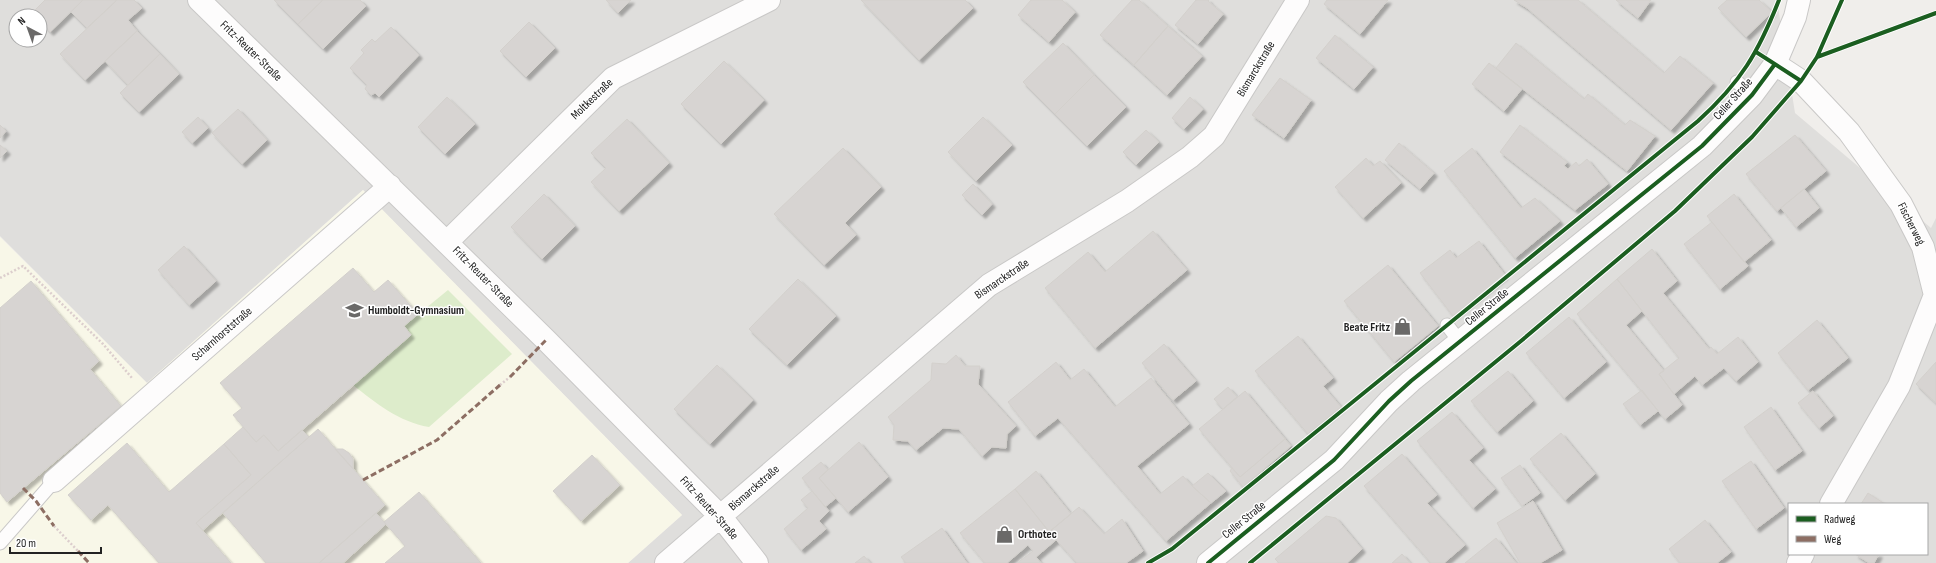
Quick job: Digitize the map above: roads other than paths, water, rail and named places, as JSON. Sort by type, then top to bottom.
[{"type":"street","name":"Fritz-Reuter-Straße","points":[[199,0],[447,242],[721,517],[756,563]]},
{"type":"street","name":"Moltkestraße","points":[[447,242],[613,78],[769,0]]},
{"type":"street","name":"Bismarckstraße","points":[[666,563],[989,285],[1127,201],[1190,157],[1214,136],[1298,0]]},
{"type":"street","name":"Celler Straße","points":[[1208,563],[1334,460],[1406,386],[1702,146],[1744,89],[1775,64],[1795,17],[1799,0]]},
{"type":"street","name":"Fischerweg","points":[[1775,64],[1801,81],[1848,132],[1901,204],[1923,247],[1935,295],[1899,386],[1832,503]]},
{"type":"street","name":"Scharnhorststraße","points":[[54,481],[390,186]]},
{"type":"lane","points":[[1447,325],[1460,342]]},
{"type":"lane","points":[[0,543],[54,481]]},
{"type":"place","name":"Humboldt-Gymnasium","points":[[355,310]]},
{"type":"place","name":"Beate Fritz","points":[[1403,327]]},
{"type":"place","name":"Orthotec","points":[[1005,534]]}]
